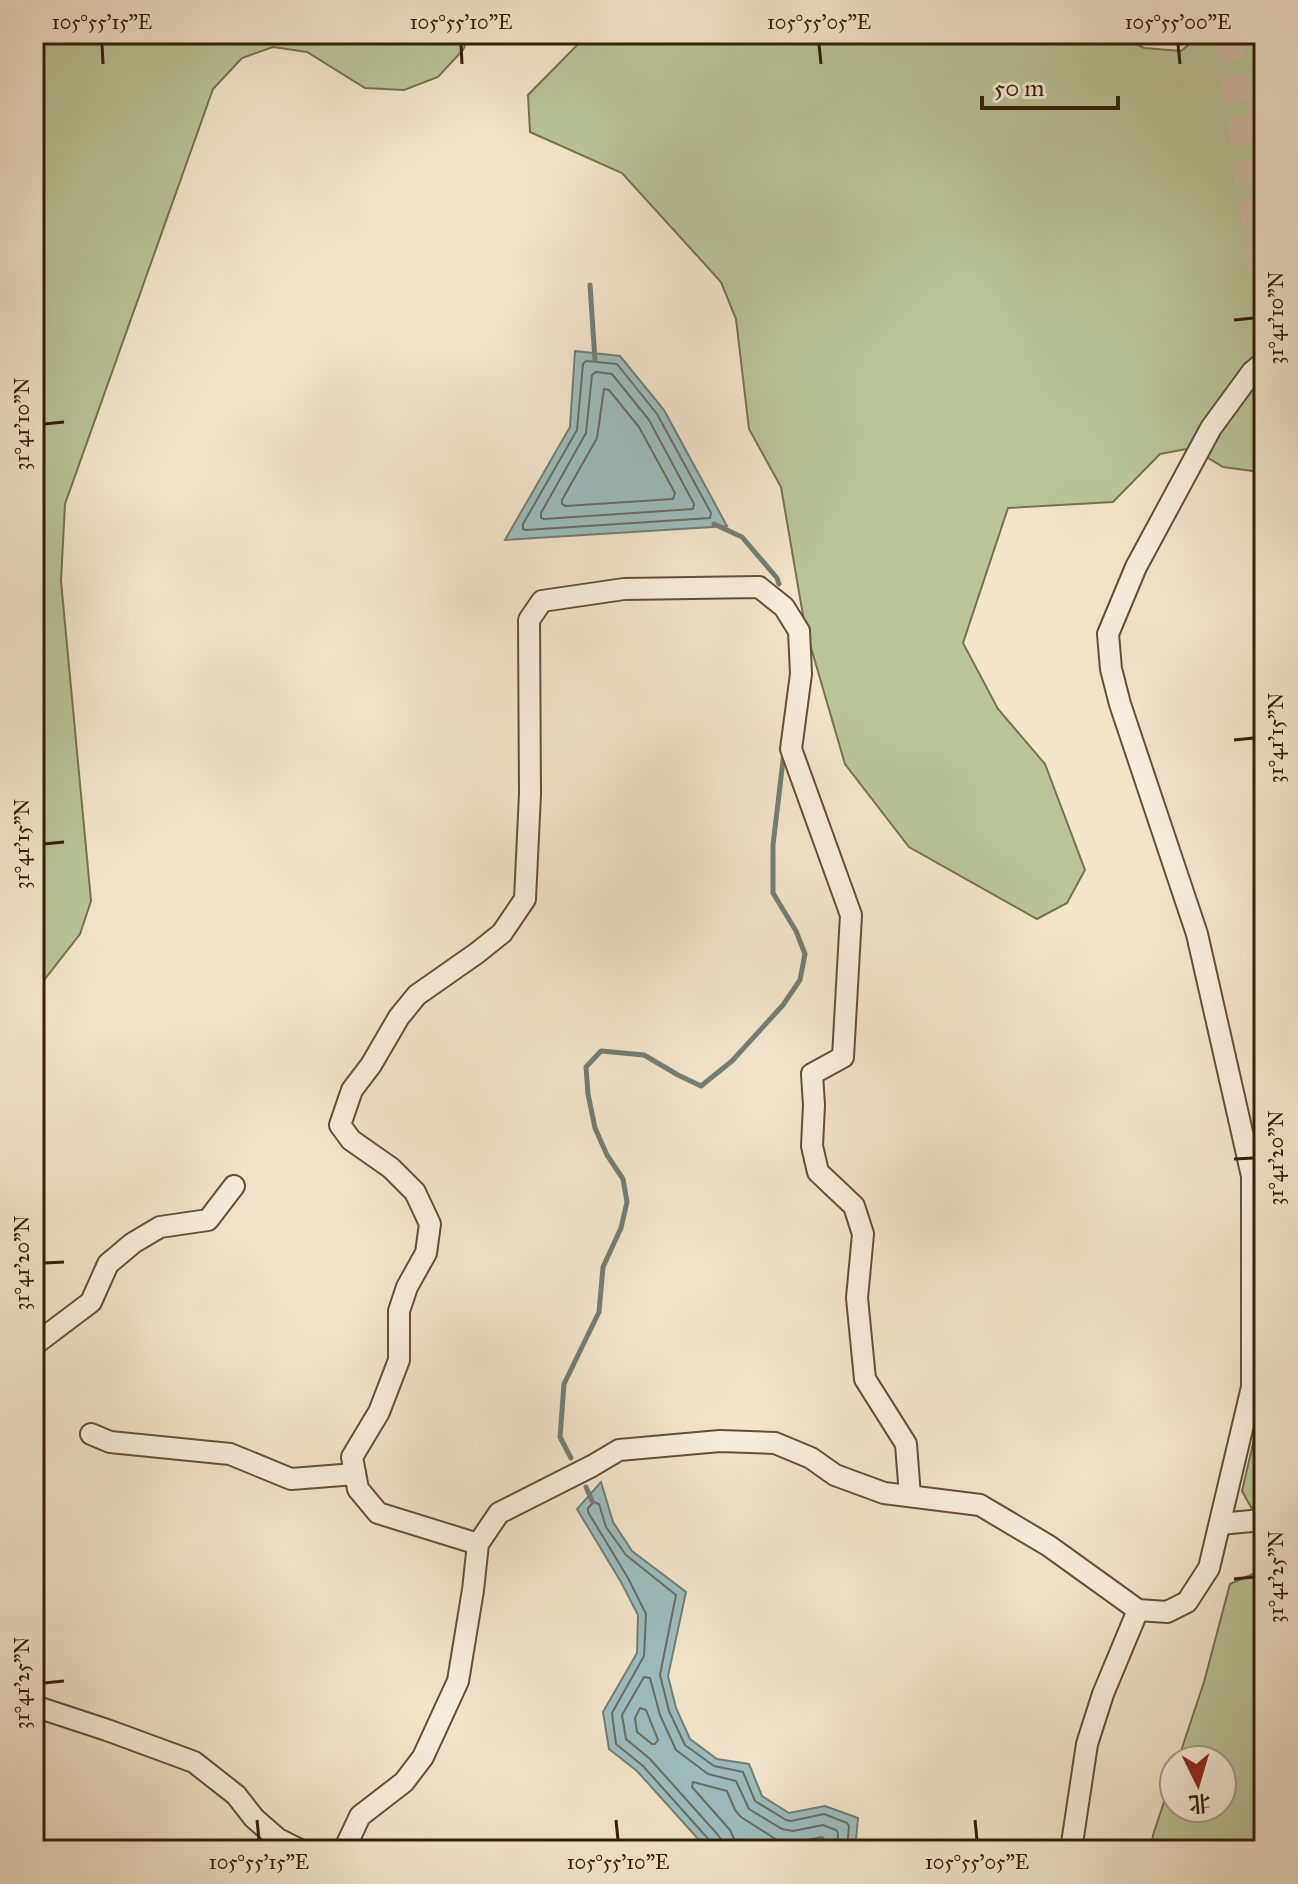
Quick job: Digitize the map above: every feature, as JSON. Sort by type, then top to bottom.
[{"type":"street","points":[[344,1850],[360,1816],[404,1782],[423,1757],[458,1681],[478,1544],[499,1513],[619,1450],[705,1442],[775,1443],[811,1458],[835,1475],[884,1493],[980,1505],[1049,1546],[1138,1610],[1167,1612],[1187,1602],[1209,1568],[1252,1387],[1252,1176],[1197,934],[1120,704],[1111,669],[1108,634],[1136,567],[1211,428],[1252,372],[1264,362]]},
{"type":"street","points":[[478,1544],[378,1513],[358,1489],[352,1457],[379,1412],[399,1360],[399,1311],[407,1287],[426,1253],[430,1224],[415,1192],[391,1168],[351,1140],[340,1125],[352,1090],[371,1065],[399,1017],[417,995],[502,933],[525,899],[530,780],[529,620],[542,601],[624,589],[759,587],[784,607],[799,631],[801,674],[791,749],[851,915],[843,1057],[812,1074],[812,1146],[818,1172],[854,1206],[863,1234],[857,1298],[865,1379],[906,1444],[910,1496]]},
{"type":"street","points":[[34,1345],[91,1302],[108,1264],[133,1243],[160,1227],[208,1220],[234,1186]]},
{"type":"street","points":[[91,1434],[110,1442],[230,1454],[291,1479],[355,1474]]},
{"type":"street","points":[[1220,1524],[1263,1518]]},
{"type":"street","points":[[1071,1850],[1087,1744],[1103,1694],[1138,1610]]},
{"type":"street","points":[[34,1706],[194,1762],[236,1795],[254,1818],[278,1839],[300,1850]]},
{"type":"green space","points":[[34,34],[470,34],[463,50],[438,77],[404,90],[365,88],[307,52],[273,47],[242,58],[213,89],[65,504],[61,581],[91,901],[80,934],[34,993]]},
{"type":"green space","points":[[588,34],[1117,34],[1144,48],[1181,51],[1202,34],[1264,34],[1264,470],[1223,467],[1192,448],[1160,454],[1113,502],[1008,508],[963,643],[998,709],[1045,764],[1085,870],[1067,903],[1037,919],[909,847],[845,764],[805,627],[781,487],[749,429],[736,319],[721,282],[622,173],[530,132],[528,95]]},
{"type":"green space","points":[[1264,1375],[1264,1476],[1252,1509],[1242,1491],[1262,1405]]},
{"type":"green space","points":[[1264,1569],[1264,1850],[1151,1850],[1158,1820],[1158,1824],[1238,1824],[1238,1744],[1183,1744],[1204,1682],[1230,1584]]},
{"type":"water","points":[[575,351],[620,356],[664,410],[727,526],[505,540],[570,427]]},
{"type":"water","points":[[601,1482],[613,1522],[632,1551],[686,1592],[668,1676],[676,1708],[690,1739],[717,1759],[749,1764],[762,1796],[789,1813],[825,1806],[858,1818],[855,1850],[708,1850],[637,1771],[609,1749],[603,1712],[637,1653],[638,1615],[577,1509]]},
{"type":"waterway","points":[[590,285],[595,360]]},
{"type":"waterway","points":[[714,524],[742,537],[779,584]]},
{"type":"waterway","points":[[571,1458],[560,1437],[564,1384],[599,1312],[603,1267],[621,1228],[627,1202],[623,1179],[607,1155],[595,1128],[586,1067],[601,1051],[644,1055],[701,1086],[732,1061],[783,1005],[800,980],[805,954],[796,931],[773,893],[773,845],[784,752]]},
{"type":"waterway","points":[[586,1487],[592,1501]]},
{"type":"tunnel","points":[[1228,34],[1264,282]]}]
